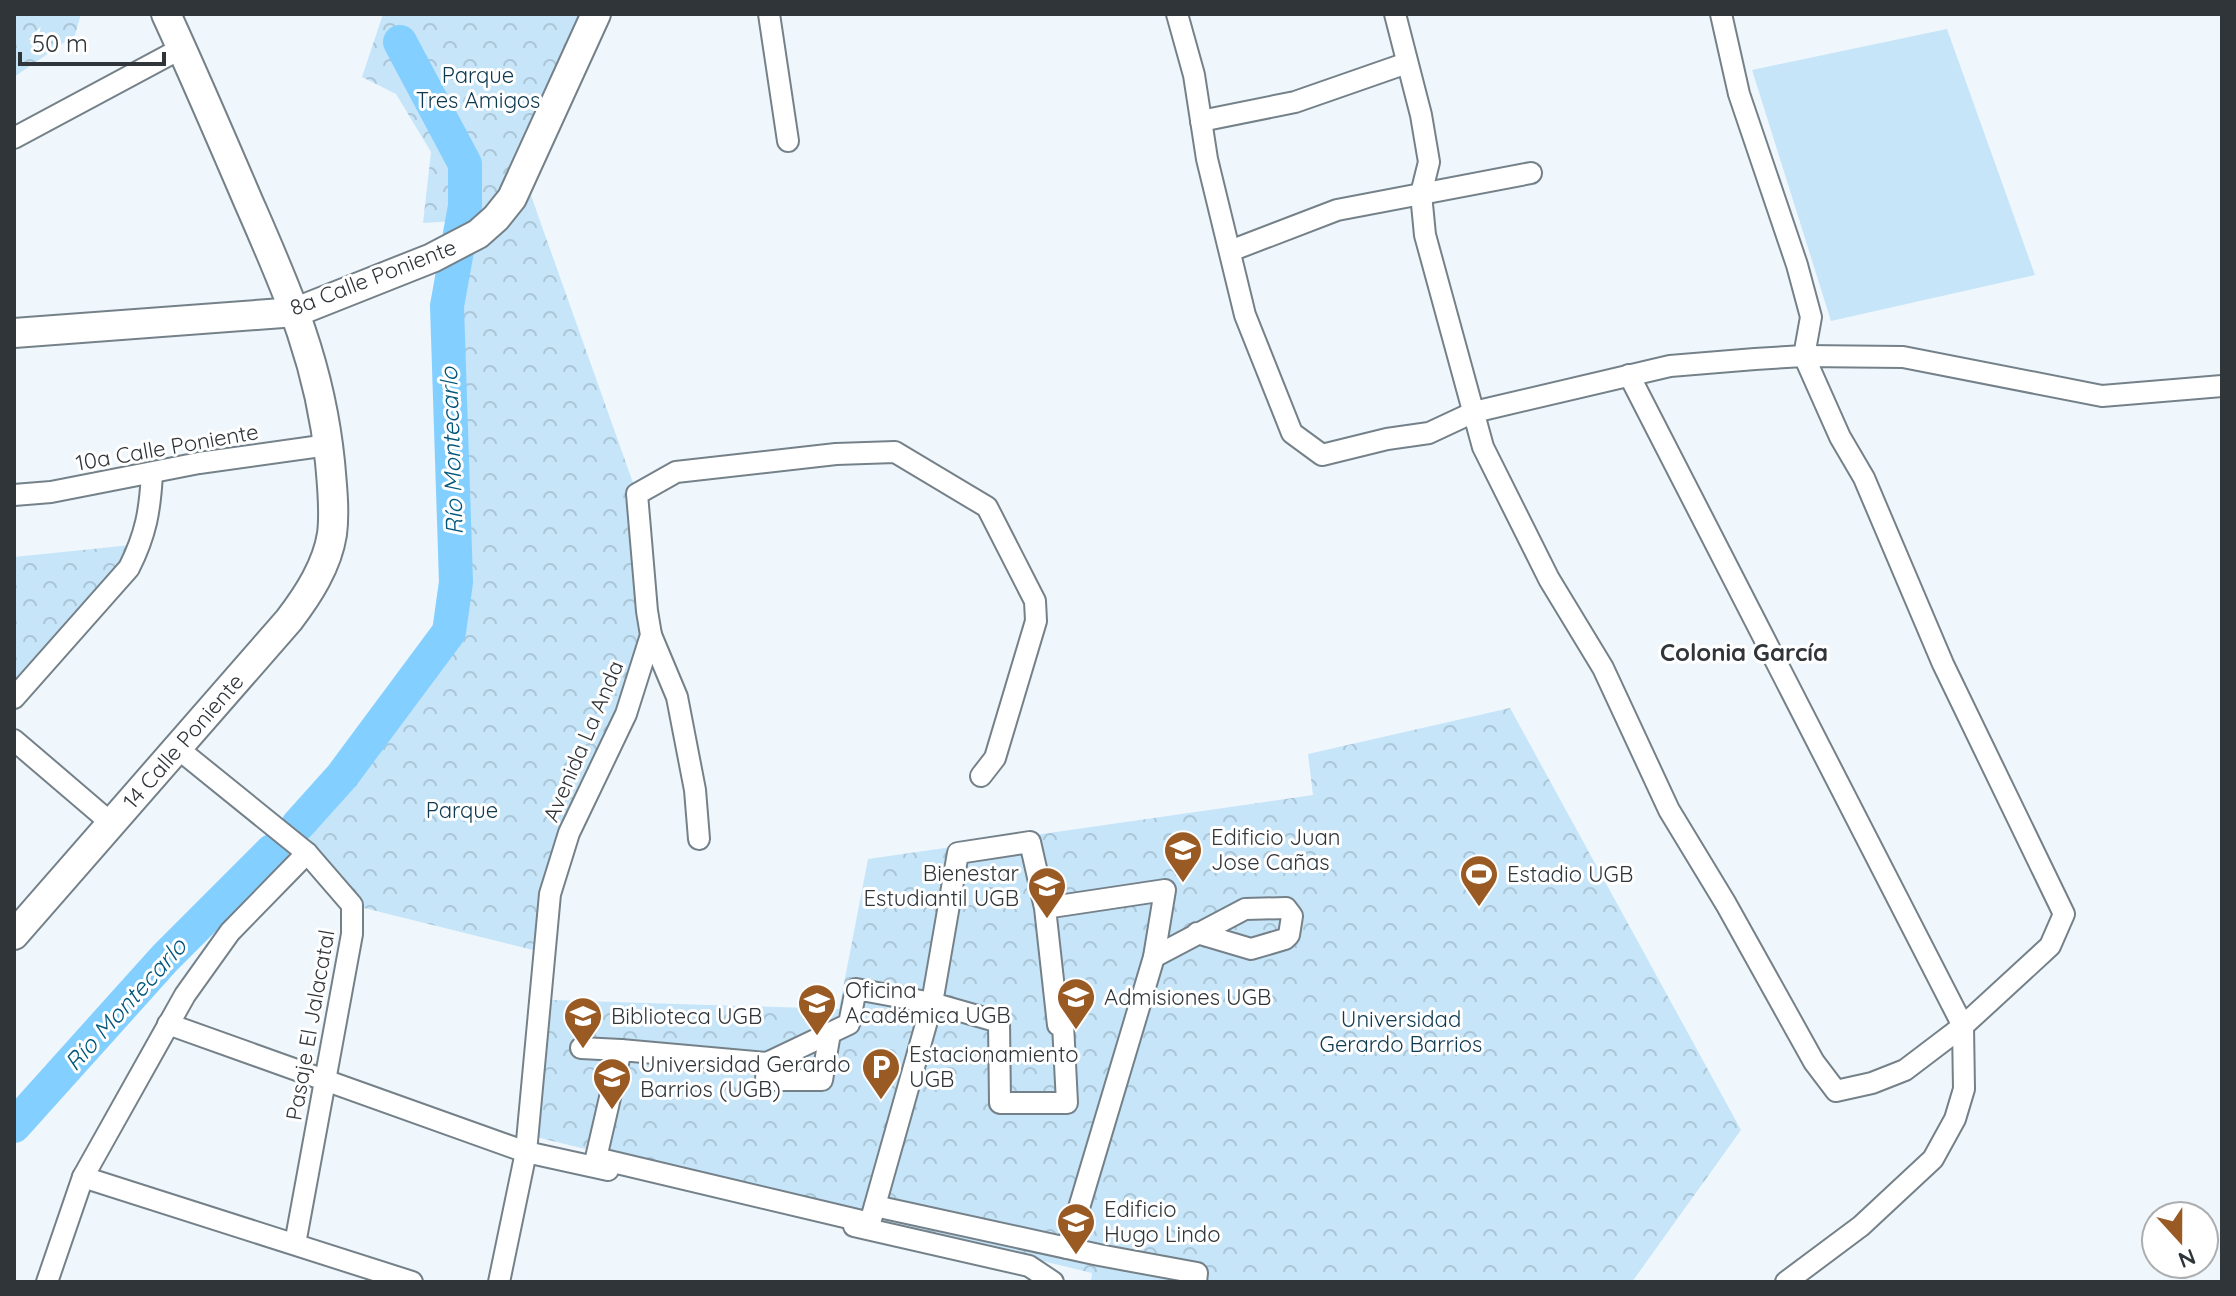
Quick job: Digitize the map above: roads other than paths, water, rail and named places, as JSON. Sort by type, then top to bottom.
[{"type":"street","name":"14 Calle Poniente","points":[[14,935],[308,596],[332,535],[332,483],[318,383],[296,312],[166,14]]},
{"type":"street","name":"8a Calle Poniente","points":[[14,333],[296,312],[432,258],[478,234],[512,198],[596,14]]},
{"type":"street","points":[[769,14],[788,141]]},
{"type":"street","points":[[1395,14],[1421,115],[1429,162],[1421,194],[1428,249],[1483,447],[1549,579],[1603,668],[1669,810],[1733,916],[1814,1062],[1836,1091],[1872,1083],[1905,1070],[1963,1026],[2050,946],[2064,914],[1943,664],[1864,478],[1840,437],[1804,356],[1811,317],[1797,265],[1739,94],[1721,14]]},
{"type":"street","points":[[1182,15],[1207,159],[1245,315],[1292,433],[1322,455],[1387,439],[1429,433],[1474,412],[1670,366],[1804,356],[1903,357],[2102,396],[2222,386]]},
{"type":"street","points":[[14,138],[182,48]]},
{"type":"street","points":[[1201,121],[1295,102],[1407,63]]},
{"type":"street","points":[[1230,251],[1337,210],[1531,173]]},
{"type":"street","points":[[1629,375],[1963,1026],[1964,1089],[1955,1119],[1933,1159],[1861,1226],[1786,1282]]},
{"type":"street","name":"10a Calle Poniente","points":[[14,495],[51,492],[328,445]]},
{"type":"street","name":"Avenida La Anda","points":[[499,1282],[526,1152],[550,894],[569,833],[626,714],[651,635],[637,494],[676,472],[836,454],[895,452],[987,507],[1035,601],[1036,621],[995,758],[981,776]]},
{"type":"street","points":[[14,698],[129,568],[150,516],[152,473]]},
{"type":"street","points":[[651,635],[677,697],[695,790],[699,839]]},
{"type":"street","points":[[14,740],[111,823]]},
{"type":"street","name":"Pasaje El Jalacatal","points":[[176,747],[307,853],[352,905],[352,934],[295,1244]]},
{"type":"street","points":[[581,1048],[621,1050],[767,1063],[849,1024],[856,989],[932,1003],[999,1022],[1000,1103],[1067,1103],[1063,1024],[1058,1025],[1045,908],[1030,842],[958,853],[932,1003],[870,1223],[596,1158],[621,1050]]},
{"type":"street","points":[[47,1282],[83,1177],[185,995],[230,932],[307,853]]},
{"type":"street","points":[[1045,908],[1165,890],[1154,957],[1067,1248]]},
{"type":"street","points":[[1154,957],[1197,933]]},
{"type":"street","points":[[168,1024],[526,1152],[1029,1266],[1053,1282]]},
{"type":"street","points":[[767,1063],[766,1080],[822,1080],[830,1033]]},
{"type":"street","points":[[83,1177],[412,1282]]},
{"type":"street","points":[[875,1206],[1197,1273],[1196,1282]]},
{"type":"waterway","name":"Río Montecarlo","points":[[298,825],[342,776],[449,632],[456,582],[447,306],[465,206],[465,164],[400,42]]},
{"type":"waterway","name":"Río Montecarlo","points":[[14,1126],[165,958],[272,851]]},
{"type":"place","name":"Edificio Juan Jose Cañas","points":[[1183,884]]},
{"type":"place","name":"Estadio UGB","points":[[1479,908]]},
{"type":"place","name":"Bienestar Estudiantil UGB","points":[[1047,920]]},
{"type":"place","name":"Admisiones UGB","points":[[1076,1031]]},
{"type":"place","name":"Oficina Académica UGB","points":[[817,1037]]},
{"type":"place","name":"Biblioteca UGB","points":[[583,1050]]},
{"type":"place","name":"Estacionamiento UGB","points":[[881,1101]]},
{"type":"place","name":"Universidad Gerardo Barrios (UGB)","points":[[612,1111]]},
{"type":"place","name":"Edificio Hugo Lindo","points":[[1076,1256]]},
{"type":"district","name":"Colonia García","points":[[1744,652]]},
{"type":"park label","name":"Parque Tres Amigos","points":[[478,88]]},
{"type":"park label","name":"Parque","points":[[462,810]]},
{"type":"park label","name":"Universidad Gerardo Barrios","points":[[1401,1032]]}]
